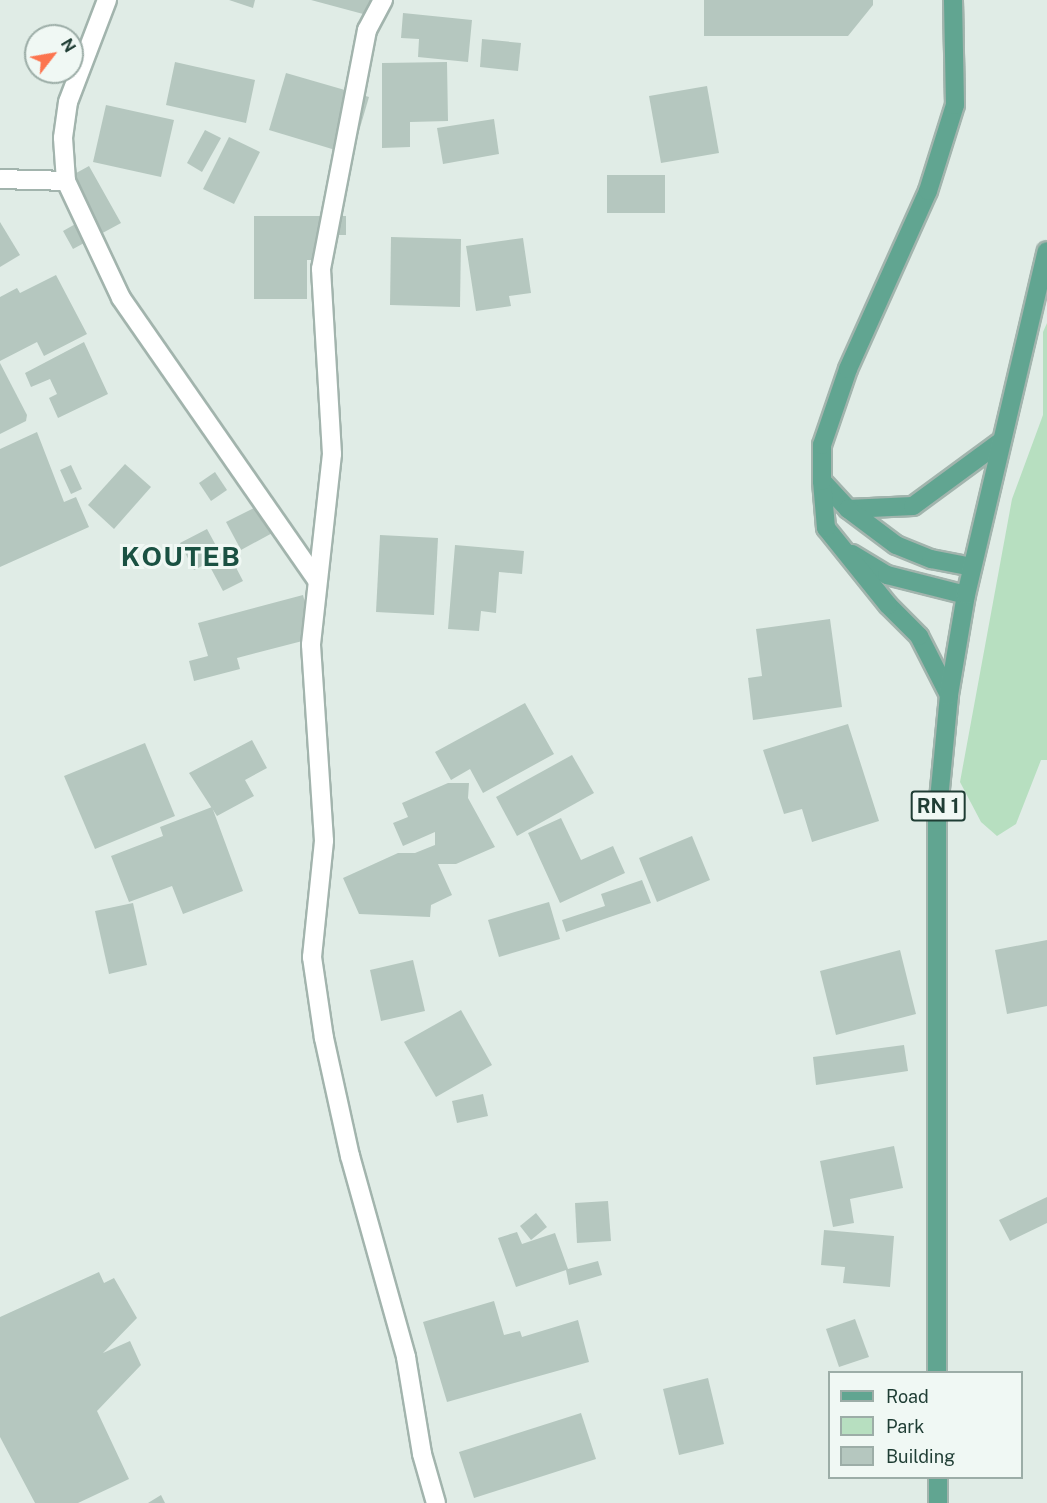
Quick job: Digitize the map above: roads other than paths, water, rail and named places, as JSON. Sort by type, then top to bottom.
[{"type":"main road","points":[[949,695],[919,636],[826,528],[822,445],[848,369],[928,191],[955,105],[953,0]]},
{"type":"main road","name":"RN 1","points":[[937,1371],[937,820],[949,695],[972,567],[1047,250]]},
{"type":"main road","points":[[848,510],[913,506],[1000,442]]},
{"type":"main road","points":[[822,481],[848,510],[896,544],[931,559],[972,567]]},
{"type":"main road","points":[[840,547],[887,575],[966,595]]},
{"type":"main road","points":[[938,1479],[938,1503]]},
{"type":"street","points":[[107,0],[68,102],[63,138],[66,181],[121,298],[317,580]]},
{"type":"street","points":[[383,0],[367,30],[321,269],[332,454],[311,645],[324,841],[312,957],[324,1038],[350,1156],[406,1357],[422,1454],[436,1501]]},
{"type":"street","points":[[0,179],[66,181]]},
{"type":"district","name":"KOUTEB","points":[[181,557]]}]
